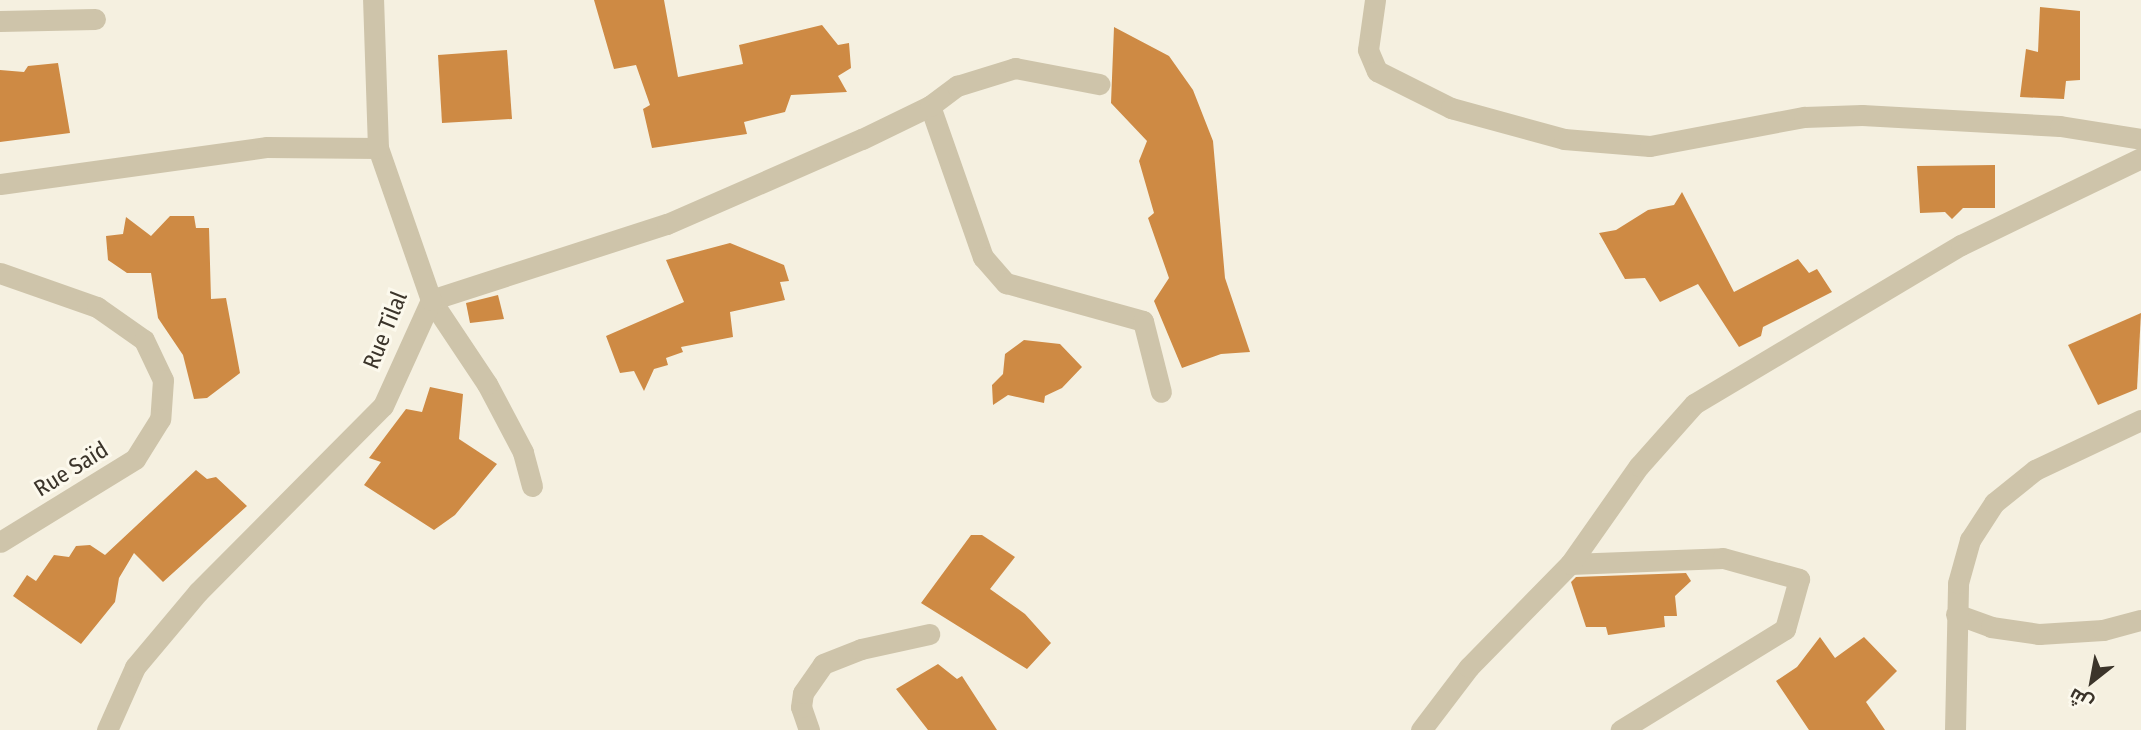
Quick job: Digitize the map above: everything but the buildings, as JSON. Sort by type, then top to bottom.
[{"type":"street","name":"Rue Tilal","points":[[107,730],[135,667],[198,593],[383,405],[431,300],[378,148],[373,0]]},
{"type":"street","points":[[1375,0],[1368,50],[1377,71],[1451,108],[1564,139],[1650,146],[1804,117],[1862,115],[2060,126],[2141,139]]},
{"type":"street","points":[[0,22],[95,19]]},
{"type":"street","points":[[532,486],[523,452],[487,384],[431,300],[667,225],[930,106],[957,86],[1015,68],[1098,84]]},
{"type":"street","points":[[930,106],[983,257],[1006,283],[1143,321],[1161,392]]},
{"type":"street","points":[[0,184],[267,147],[378,148]]},
{"type":"street","points":[[1421,730],[1469,667],[1570,564],[1639,467],[1677,420],[1710,393],[1961,245],[2141,159]]},
{"type":"street","name":"Rue Saïd","points":[[0,273],[97,307],[144,340],[163,380],[160,419],[135,459],[0,542]]},
{"type":"street","points":[[1955,730],[1956,614],[1970,540],[1994,503],[2035,470],[2141,420]]},
{"type":"street","points":[[1570,564],[1723,558],[1799,579],[1785,629],[1621,730]]},
{"type":"street","points":[[1956,614],[1991,627],[2039,634],[2103,630],[2141,620]]},
{"type":"street","points":[[809,730],[801,708],[803,694],[823,664],[861,649],[929,634]]}]
